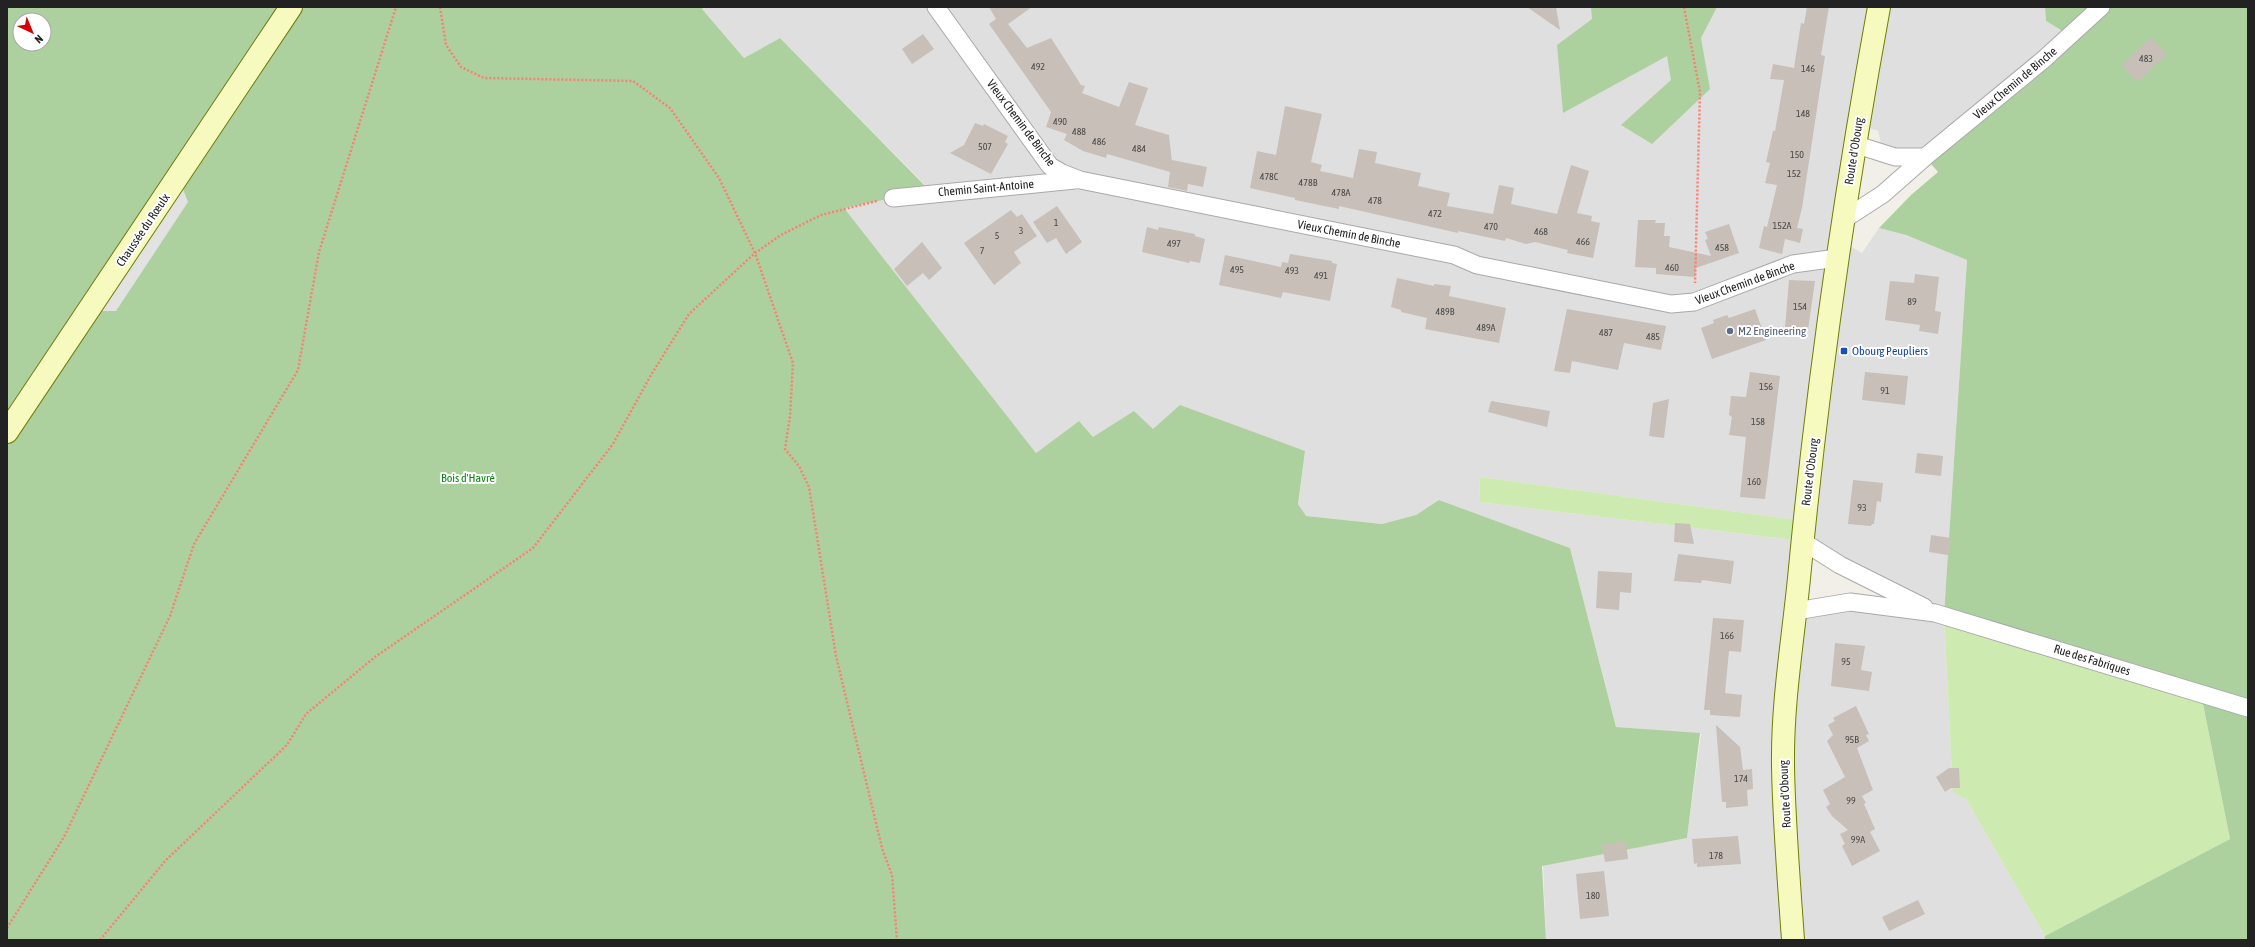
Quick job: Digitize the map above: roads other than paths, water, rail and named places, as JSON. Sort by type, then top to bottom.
[{"type":"main road","name":"Chaussée du Rœulx","points":[[7,432],[277,27],[292,7]]},
{"type":"main road","name":"Route d'Obourg","points":[[1793,940],[1783,765],[1785,705],[1796,611],[1802,541],[1842,220],[1879,7]]},
{"type":"street","name":"Vieux Chemin de Binche","points":[[936,7],[1050,166],[1062,173],[1080,180],[1454,255],[1478,265],[1671,304],[1694,302],[1793,264],[1837,258]]},
{"type":"street","name":"Vieux Chemin de Binche","points":[[1842,220],[1883,194],[1925,157],[2044,60],[2102,7]]},
{"type":"street","points":[[1854,144],[1895,157],[1925,157]]},
{"type":"street","name":"Chemin Saint-Antoine","points":[[893,198],[1080,180]]},
{"type":"street","name":"Rue des Fabriques","points":[[1802,541],[1840,565],[1935,613]]},
{"type":"street","name":"Rue des Fabriques","points":[[1796,611],[1850,602],[1935,613],[2248,708]]},
{"type":"place","name":"M2 Engineering","points":[[1730,331]]},
{"type":"place","name":"Obourg Peupliers","points":[[1844,351]]},
{"type":"park label","name":"Bois d'Havré","points":[[468,478]]}]
